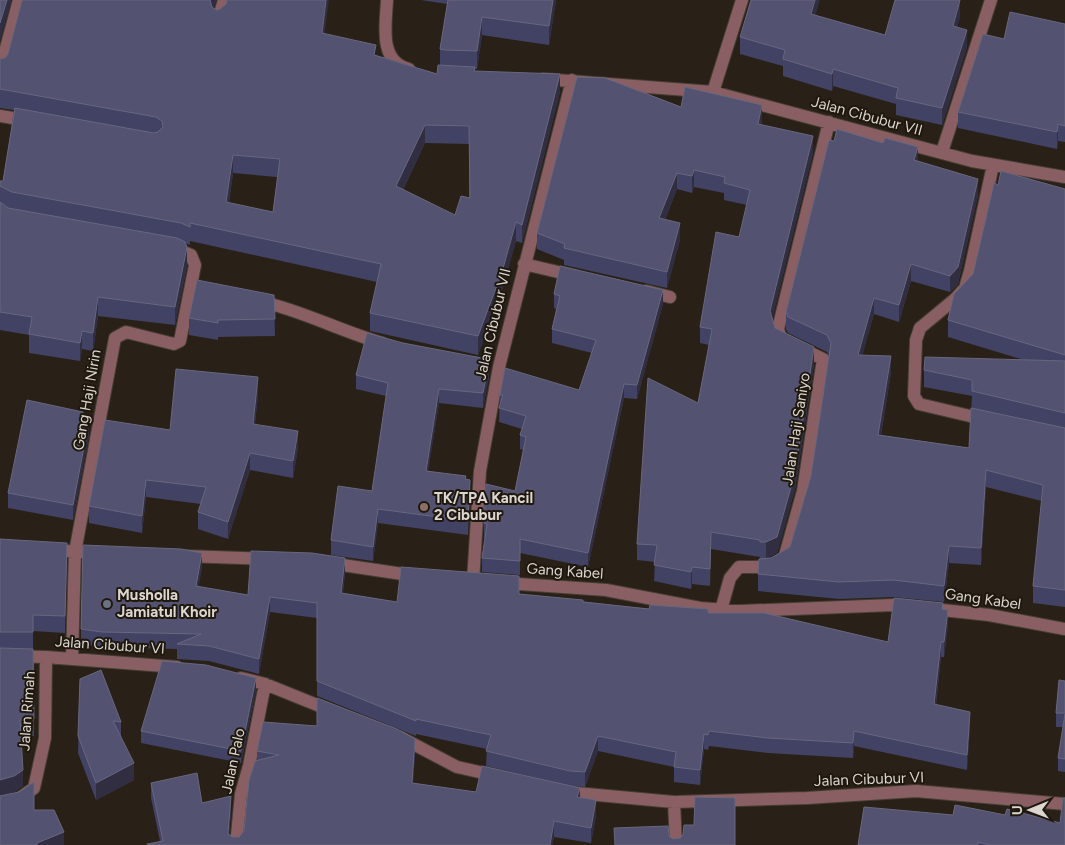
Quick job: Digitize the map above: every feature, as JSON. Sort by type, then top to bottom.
[{"type":"street","points":[[0,70],[19,0]]},
{"type":"street","points":[[218,20],[224,0]]},
{"type":"street","points":[[388,0],[386,47],[394,60],[404,68],[420,72]]},
{"type":"street","points":[[714,92],[742,0]]},
{"type":"street","points":[[942,152],[992,0]]},
{"type":"street","name":"Jalan Cibubur VII","points":[[532,78],[714,92],[942,152],[993,164],[1065,177]]},
{"type":"street","name":"Jalan Cibubur VII","points":[[477,581],[480,471],[495,366],[572,80]]},
{"type":"street","points":[[0,116],[39,123]]},
{"type":"street","name":"Jalan Haji Saniyo","points":[[722,610],[730,578],[739,567],[768,567],[784,559],[803,491],[823,359],[781,339],[778,329],[829,122]]},
{"type":"street","points":[[993,164],[970,271],[964,288],[955,299],[920,328],[916,340],[914,396],[919,404],[1001,423]]},
{"type":"street","name":"Gang Haji Nirin","points":[[75,552],[115,338],[126,332],[177,344],[180,341],[189,286],[195,265],[192,255],[180,249],[161,246]]},
{"type":"street","points":[[524,264],[588,279]]},
{"type":"street","points":[[189,286],[207,290]]},
{"type":"street","points":[[634,289],[670,297]]},
{"type":"street","points":[[243,298],[279,305],[352,335],[396,347]]},
{"type":"street","points":[[38,549],[115,553]]},
{"type":"street","points":[[72,659],[75,552]]},
{"type":"street","points":[[174,556],[283,559]]},
{"type":"street","points":[[313,560],[428,577]]},
{"type":"street","name":"Gang Kabel","points":[[477,581],[606,590],[700,608],[722,610],[740,611],[893,605],[989,615],[1065,629]]},
{"type":"street","name":"Jalan Cibubur VI","points":[[0,656],[46,657],[188,668]]},
{"type":"street","name":"Jalan Rimah","points":[[0,804],[17,800],[34,788],[45,738],[46,657]]},
{"type":"street","points":[[232,676],[265,684],[349,717]]},
{"type":"street","name":"Jalan Palo","points":[[236,845],[241,794],[249,766],[265,684]]},
{"type":"street","points":[[391,734],[457,767],[513,780]]},
{"type":"street","name":"Jalan Cibubur VI","points":[[551,789],[569,794],[674,802],[807,798],[916,791],[1065,804]]},
{"type":"street","points":[[674,802],[676,845]]},
{"type":"building","points":[[0,0],[7,0],[0,23]]},
{"type":"building","points":[[22,0],[210,0],[212,7],[216,10],[226,4],[227,0],[326,0],[322,33],[376,45],[374,55],[437,74],[438,65],[475,67],[474,71],[560,74],[522,225],[516,222],[502,272],[478,336],[370,313],[381,264],[190,223],[190,227],[181,223],[12,192],[0,186],[0,181],[3,181],[15,108],[154,133],[163,127],[162,121],[156,117],[0,89],[0,59],[5,58],[8,54]],"holes":[[[425,125],[469,126],[470,198],[461,196],[455,215],[396,186]],[[233,155],[280,159],[273,212],[226,202]]]},
{"type":"building","points":[[448,0],[553,0],[549,26],[482,17],[477,51],[440,49]]},
{"type":"building","points":[[751,0],[815,0],[811,14],[885,35],[895,0],[960,0],[953,26],[967,30],[942,108],[896,98],[898,88],[833,69],[832,74],[783,59],[785,50],[740,37]]},
{"type":"building","points":[[1010,12],[1065,24],[1065,126],[1058,124],[1057,132],[958,112],[983,34],[1004,39]]},
{"type":"building","points":[[577,77],[605,78],[681,107],[685,87],[762,105],[758,124],[813,136],[770,311],[775,328],[814,347],[795,473],[777,537],[766,542],[760,542],[760,540],[711,532],[710,569],[692,567],[691,572],[654,565],[657,545],[637,544],[648,378],[698,403],[712,329],[700,327],[716,232],[739,237],[750,190],[724,183],[725,177],[694,170],[692,176],[677,173],[659,218],[680,223],[667,272],[564,248],[565,244],[537,233]]},
{"type":"building","points":[[837,129],[883,143],[885,138],[918,147],[914,160],[978,179],[958,267],[950,276],[911,264],[899,305],[874,298],[858,355],[891,356],[878,435],[969,448],[971,408],[1065,428],[1065,590],[1033,586],[1043,485],[986,470],[981,548],[949,546],[944,586],[893,580],[839,582],[758,574],[759,559],[771,558],[790,547],[811,476],[831,343],[827,335],[788,317],[786,312],[829,140],[834,141]]},
{"type":"building","points":[[1001,171],[1065,189],[1065,355],[948,320],[954,294],[973,274],[994,183],[998,185]]},
{"type":"building","points":[[0,202],[8,208],[177,238],[185,242],[187,247],[175,307],[98,297],[93,333],[82,331],[80,343],[29,334],[32,317],[0,312]]},
{"type":"building","points":[[560,266],[663,290],[637,385],[624,384],[588,553],[520,539],[520,561],[482,558],[487,524],[484,523],[486,484],[515,491],[526,437],[520,435],[526,416],[499,408],[503,395],[500,395],[505,368],[579,390],[596,340],[552,329],[560,296],[554,294]]},
{"type":"building","points":[[197,280],[274,295],[275,319],[218,320],[218,323],[189,318]]},
{"type":"building","points":[[367,333],[403,343],[482,358],[481,361],[489,363],[483,393],[439,389],[426,471],[466,476],[465,479],[470,480],[468,521],[378,509],[373,547],[331,540],[338,486],[372,491],[388,383],[356,375]]},
{"type":"building","points":[[925,357],[1065,361],[1065,413],[972,391],[972,380],[924,370]]},
{"type":"building","points":[[176,369],[258,377],[253,424],[298,431],[293,461],[250,453],[228,522],[198,512],[206,487],[146,480],[142,516],[89,506],[105,420],[170,430]]},
{"type":"building","points":[[27,400],[83,412],[82,419],[89,420],[73,505],[8,493]]},
{"type":"building","points":[[0,539],[67,543],[65,616],[33,615],[33,632],[0,632]]},
{"type":"building","points":[[83,545],[181,549],[202,553],[196,586],[248,595],[251,551],[312,553],[345,558],[341,593],[397,602],[401,567],[519,576],[519,594],[649,609],[650,605],[708,609],[708,613],[764,613],[888,642],[894,598],[943,603],[942,609],[948,610],[944,642],[941,642],[934,704],[970,712],[967,755],[854,731],[853,743],[768,738],[709,731],[708,735],[704,734],[700,770],[674,767],[676,752],[598,736],[585,772],[570,771],[486,751],[491,735],[416,719],[416,721],[317,681],[317,603],[270,597],[259,659],[209,646],[177,644],[201,634],[102,632],[81,629]]},
{"type":"building","points":[[0,648],[33,649],[34,719],[20,720],[23,770],[14,776],[0,780]]},
{"type":"building","points":[[162,661],[206,665],[256,678],[241,751],[141,731]]},
{"type":"building","points":[[101,670],[121,722],[113,721],[134,763],[96,783],[78,736],[80,679]]},
{"type":"building","points":[[1059,680],[1065,681],[1065,713],[1056,713]]},
{"type":"building","points":[[317,698],[397,729],[415,739],[412,783],[476,792],[482,766],[580,788],[577,797],[596,800],[591,828],[554,821],[550,845],[147,845],[163,841],[151,783],[197,773],[202,803],[231,796],[228,833],[232,837],[239,837],[244,831],[249,780],[255,761],[279,755],[257,751],[263,722],[317,726]]},
{"type":"building","points":[[1065,714],[1065,759],[1058,758]]},
{"type":"building","points":[[34,782],[34,810],[54,810],[64,832],[37,843],[37,845],[0,845],[0,796],[19,792]]},
{"type":"building","points":[[695,797],[735,798],[735,845],[615,845],[614,828],[668,826],[669,836],[673,839],[680,838],[683,835],[684,825],[694,825]]},
{"type":"building","points":[[1063,798],[1065,798],[1065,845],[990,845],[978,842],[978,845],[858,845],[864,807],[953,815],[955,805],[1005,815],[1007,809],[1060,823]]},
{"type":"place","name":"TK/TPA Kancil 2 Cibubur","points":[[424,507]]},
{"type":"place","name":"Musholla Jamiatul Khoir","points":[[107,604]]}]
